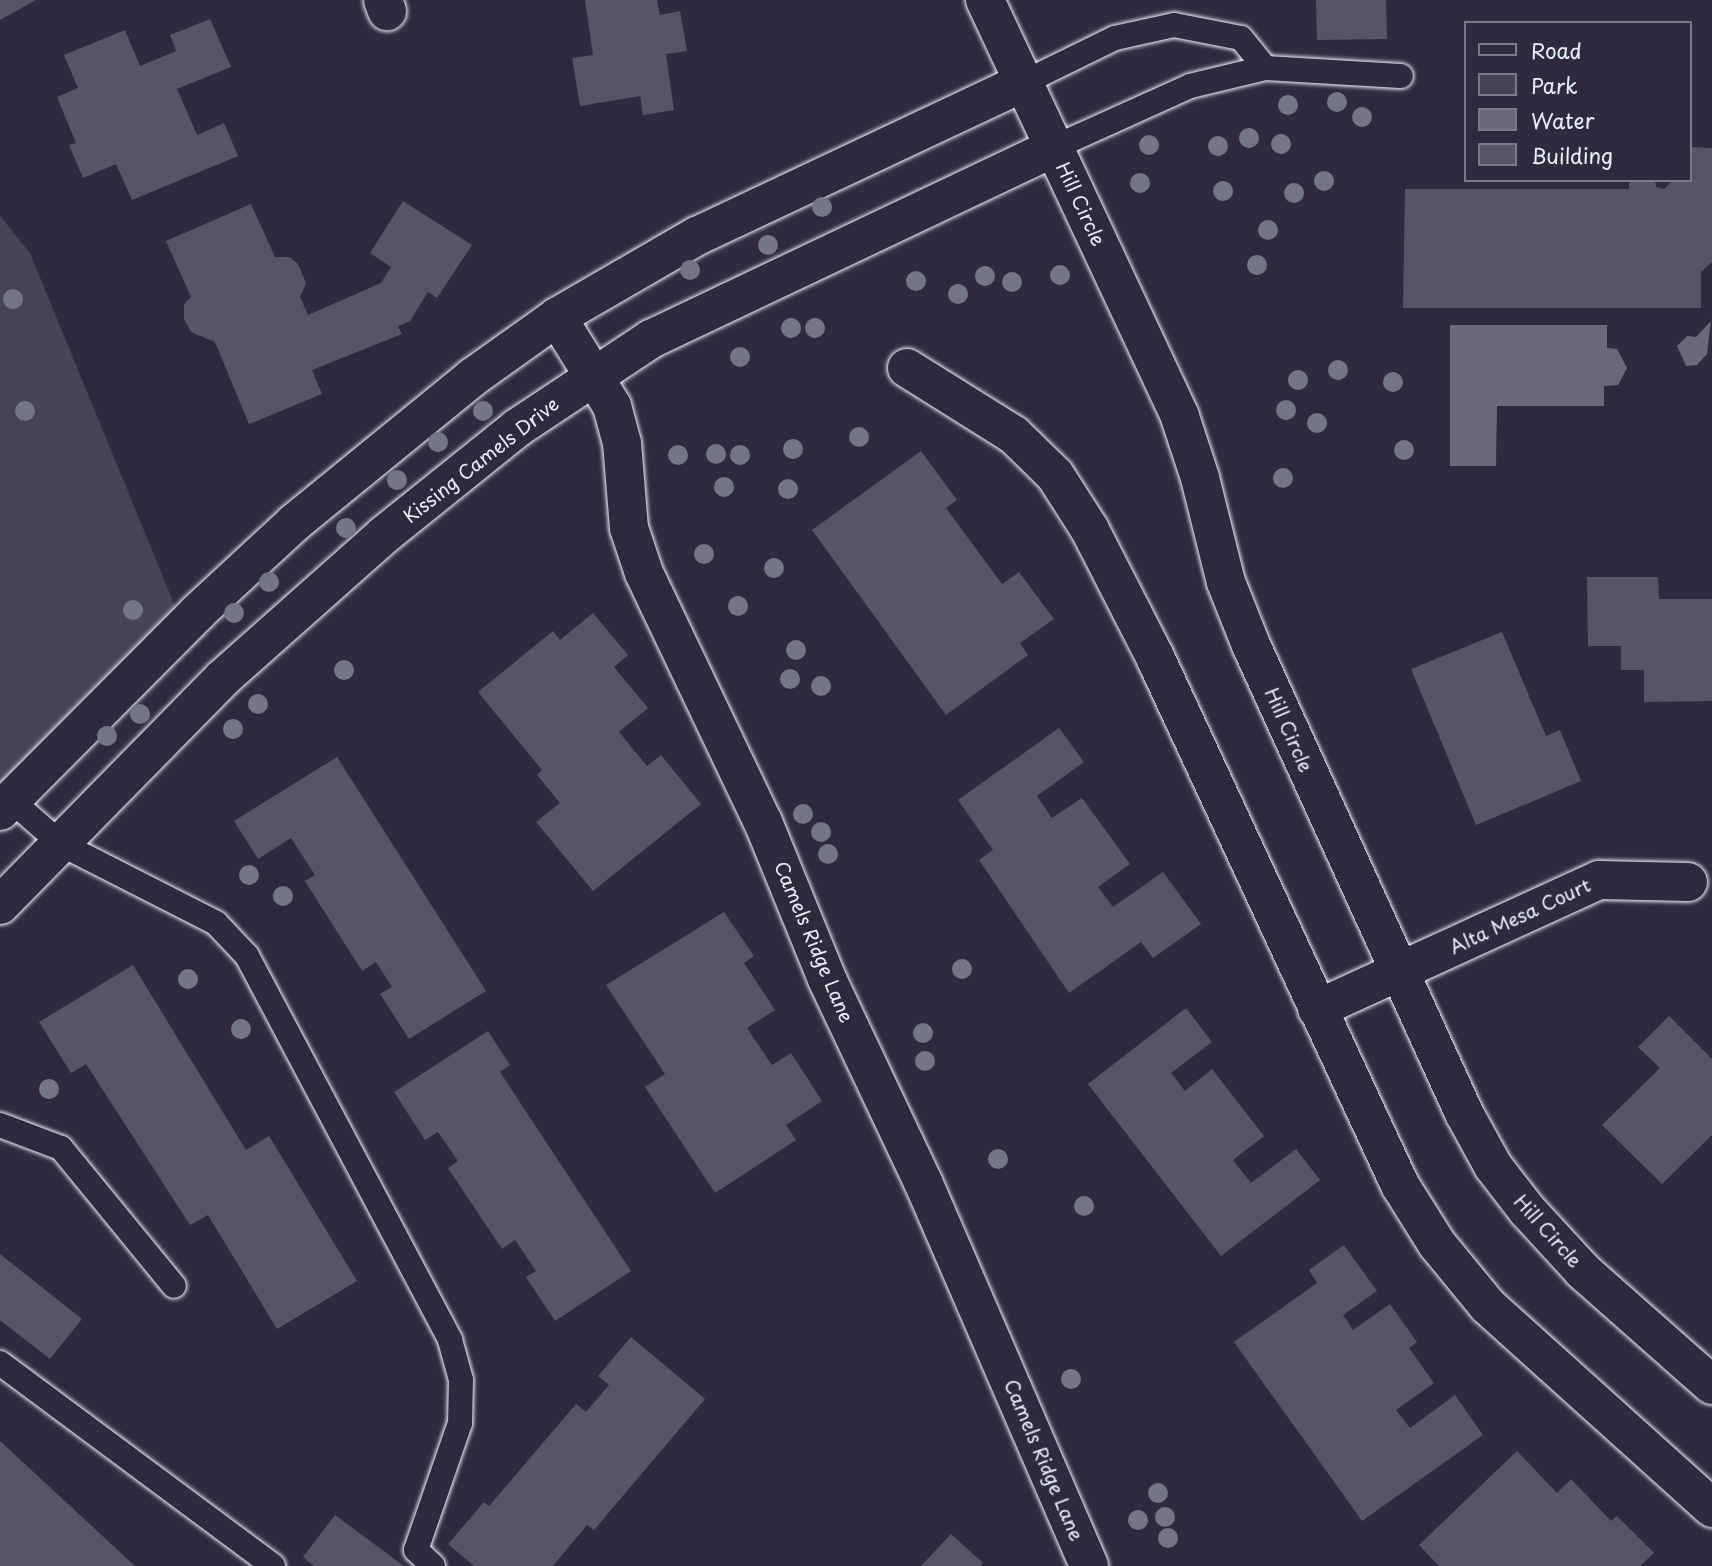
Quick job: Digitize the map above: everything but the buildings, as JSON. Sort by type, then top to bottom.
[{"type":"street","name":"Hill Circle","points":[[985,0],[1180,417],[1236,607],[1398,972],[1493,1166],[1583,1271],[1712,1385]]},
{"type":"street","points":[[6,805],[198,612],[294,523],[474,377],[557,317],[697,236],[1025,82]]},
{"type":"street","name":"Kissing Camels Drive","points":[[0,905],[223,678],[384,535],[517,428],[593,375],[711,309],[1055,147]]},
{"type":"street","name":"Camels Ridge Lane","points":[[557,317],[612,406],[622,443],[629,527],[644,573],[763,822],[827,978],[923,1182],[1088,1566]]},
{"type":"street","points":[[907,368],[1014,435],[1062,486],[1090,530],[1154,657],[1400,1185],[1437,1244],[1488,1306],[1712,1508]]},
{"type":"street","name":"Alta Mesa Court","points":[[1317,1009],[1600,880],[1688,882]]},
{"type":"lane","points":[[1025,82],[1115,38],[1174,25],[1241,38],[1265,68]]},
{"type":"lane","points":[[1055,147],[1190,86],[1265,68],[1401,76]]},
{"type":"lane","points":[[6,805],[61,844],[216,923],[247,956],[450,1340],[461,1380],[460,1423],[416,1550],[433,1566]]},
{"type":"lane","points":[[0,1125],[61,1148],[174,1286]]},
{"type":"lane","points":[[0,1363],[273,1566]]},
{"type":"green space","points":[[0,216],[30,253],[177,611],[0,788]]},
{"type":"water","points":[[1711,321],[1707,354],[1697,365],[1686,366],[1677,346],[1687,336],[1696,337]]},
{"type":"water","points":[[1450,325],[1607,325],[1607,348],[1617,349],[1627,368],[1618,385],[1604,386],[1604,406],[1497,406],[1496,466],[1450,466]]}]
